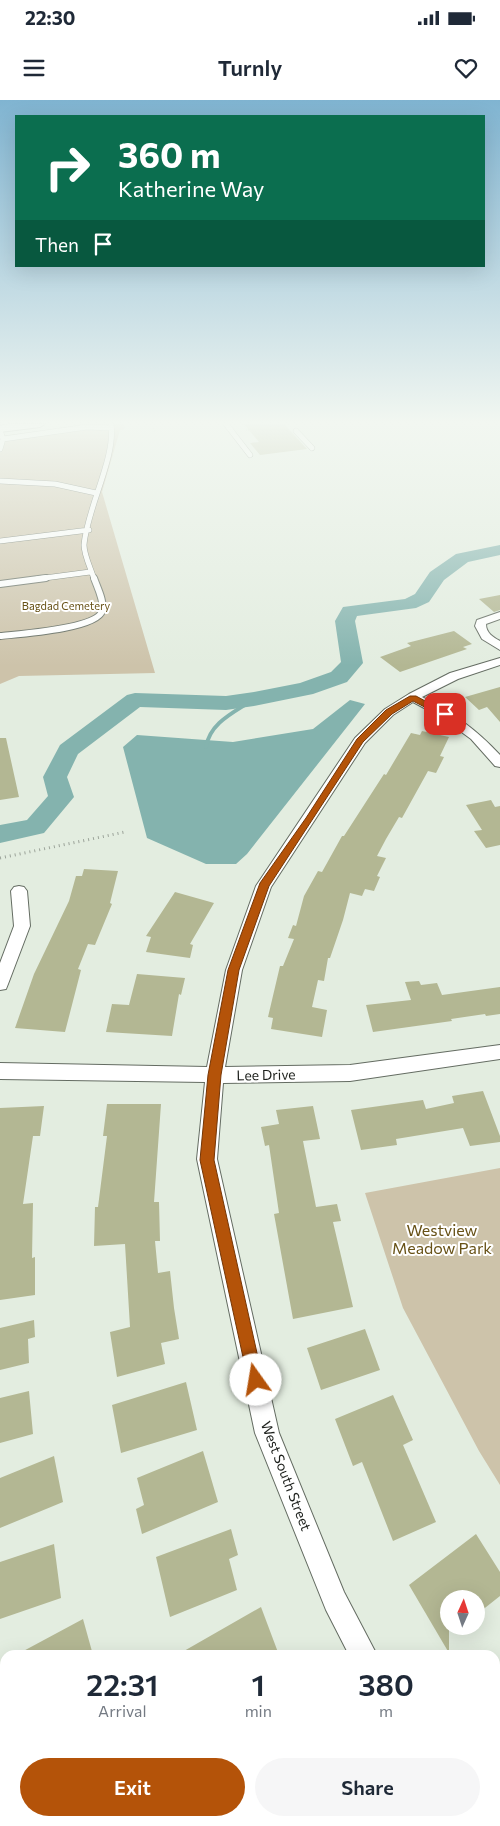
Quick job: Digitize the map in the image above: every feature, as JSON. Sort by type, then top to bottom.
[{"type":"street","points":[[500,615],[481,622],[480,627],[481,632],[500,647]]},
{"type":"street","name":"West South Street","points":[[360,1650],[335,1601],[267,1433],[207,1160],[215,1075],[234,970],[264,886],[360,741],[389,712],[413,697],[454,676],[500,660]]},
{"type":"street","points":[[413,697],[445,714],[474,736],[500,763]]},
{"type":"street","points":[[0,984],[22,926],[18,891]]},
{"type":"street","name":"Lee Drive","points":[[0,1071],[215,1075],[350,1073],[500,1052]]},
{"type":"lane","points":[[0,636],[85,623],[99,617],[103,606],[90,572],[84,547],[94,505]]},
{"type":"lane","points":[[0,541],[89,530]]},
{"type":"lane","points":[[0,584],[90,572]]},
{"type":"path","points":[[0,858],[126,832]]},
{"type":"green space","name":"Bagdad Cemetery","points":[[0,505],[106,505],[155,673],[19,676],[0,684]]},
{"type":"green space","name":"Westview Meadow Park","points":[[500,1168],[500,1485],[479,1451],[403,1308],[365,1193]]},
{"type":"water","points":[[350,700],[365,704],[247,854],[236,864],[206,864],[147,838],[123,747],[137,735],[233,742],[313,729]]},
{"type":"building","points":[[500,595],[500,610],[494,612],[479,599]]},
{"type":"building","points":[[454,631],[472,644],[463,647],[467,649],[400,672],[380,657],[411,646],[407,643]]},
{"type":"building","points":[[500,687],[500,722],[487,707],[479,710],[465,697]]},
{"type":"building","points":[[422,731],[449,737],[440,756],[444,757],[436,773],[428,771],[402,818],[399,817],[377,856],[386,858],[377,876],[380,877],[374,891],[365,889],[362,896],[350,893],[343,920],[330,958],[328,958],[324,981],[318,980],[312,1007],[327,1010],[322,1037],[271,1029],[273,1018],[268,1017],[280,966],[283,966],[294,939],[288,938],[293,925],[296,926],[304,896],[318,871],[322,872],[342,836],[344,836],[384,774],[386,775],[411,733],[420,735]]},
{"type":"building","points":[[0,738],[6,738],[19,797],[0,800]]},
{"type":"building","points":[[491,800],[495,807],[500,806],[500,845],[486,848],[474,831],[482,830],[466,805]]},
{"type":"building","points":[[84,869],[118,871],[110,903],[112,904],[95,945],[88,944],[78,969],[81,970],[65,1032],[15,1028],[34,974],[69,901],[76,876],[82,876]]},
{"type":"building","points":[[175,892],[214,903],[190,944],[193,945],[190,958],[146,952],[151,937],[146,936]]},
{"type":"building","points":[[137,974],[185,978],[181,995],[179,994],[172,1036],[106,1032],[112,1004],[129,1005]]},
{"type":"building","points":[[419,981],[421,985],[437,983],[442,995],[500,987],[500,1014],[486,1016],[485,1014],[451,1019],[452,1021],[373,1032],[366,1005],[411,1000],[405,982]]},
{"type":"building","points":[[483,1091],[500,1136],[500,1142],[470,1146],[463,1128],[396,1139],[397,1145],[361,1150],[351,1110],[423,1100],[426,1109],[454,1103],[452,1096]]},
{"type":"building","points":[[107,1104],[161,1104],[154,1202],[159,1202],[160,1241],[155,1241],[158,1273],[170,1271],[179,1339],[161,1343],[165,1364],[117,1377],[110,1332],[130,1327],[125,1244],[94,1246],[95,1207],[98,1207],[107,1136],[103,1136]]},
{"type":"building","points":[[44,1106],[40,1136],[33,1136],[23,1204],[33,1203],[32,1258],[35,1257],[35,1295],[0,1300],[0,1108]]},
{"type":"building","points":[[313,1106],[320,1139],[303,1141],[316,1207],[337,1204],[341,1221],[333,1222],[353,1307],[293,1319],[274,1214],[279,1213],[269,1145],[265,1146],[261,1127],[279,1124],[276,1110]]},
{"type":"building","points":[[34,1320],[35,1337],[28,1339],[29,1363],[0,1370],[0,1328]]},
{"type":"building","points":[[365,1329],[380,1370],[321,1390],[307,1348]]},
{"type":"building","points":[[186,1382],[197,1430],[121,1453],[112,1405]]},
{"type":"building","points":[[29,1391],[33,1434],[0,1443],[0,1398]]},
{"type":"building","points":[[393,1395],[413,1440],[403,1445],[436,1522],[393,1541],[362,1462],[353,1466],[335,1419]]},
{"type":"building","points":[[203,1451],[218,1502],[142,1534],[136,1509],[144,1505],[137,1478]]},
{"type":"building","points":[[54,1456],[63,1502],[0,1528],[0,1478]]},
{"type":"building","points":[[231,1529],[238,1555],[229,1559],[237,1590],[170,1617],[156,1557]]},
{"type":"building","points":[[476,1534],[500,1572],[500,1596],[485,1608],[485,1590],[440,1590],[440,1635],[449,1635],[449,1650],[447,1650],[409,1585]]},
{"type":"building","points":[[54,1544],[61,1598],[0,1619],[0,1562]]},
{"type":"building","points":[[261,1607],[277,1650],[186,1650]]},
{"type":"building","points":[[83,1619],[92,1650],[25,1650]]},
{"type":"waterway","points":[[0,834],[35,827],[61,797],[55,777],[68,750],[135,700],[226,703],[305,689],[339,677],[352,663],[345,621],[350,611],[409,604],[422,598],[437,576],[462,558],[500,550]]},
{"type":"waterway","points":[[206,747],[208,738],[218,724],[224,718],[254,699]]},
{"type":"route","points":[[256,1380],[207,1160],[215,1075],[234,970],[264,886],[360,741],[389,712],[413,697],[445,714]]}]
